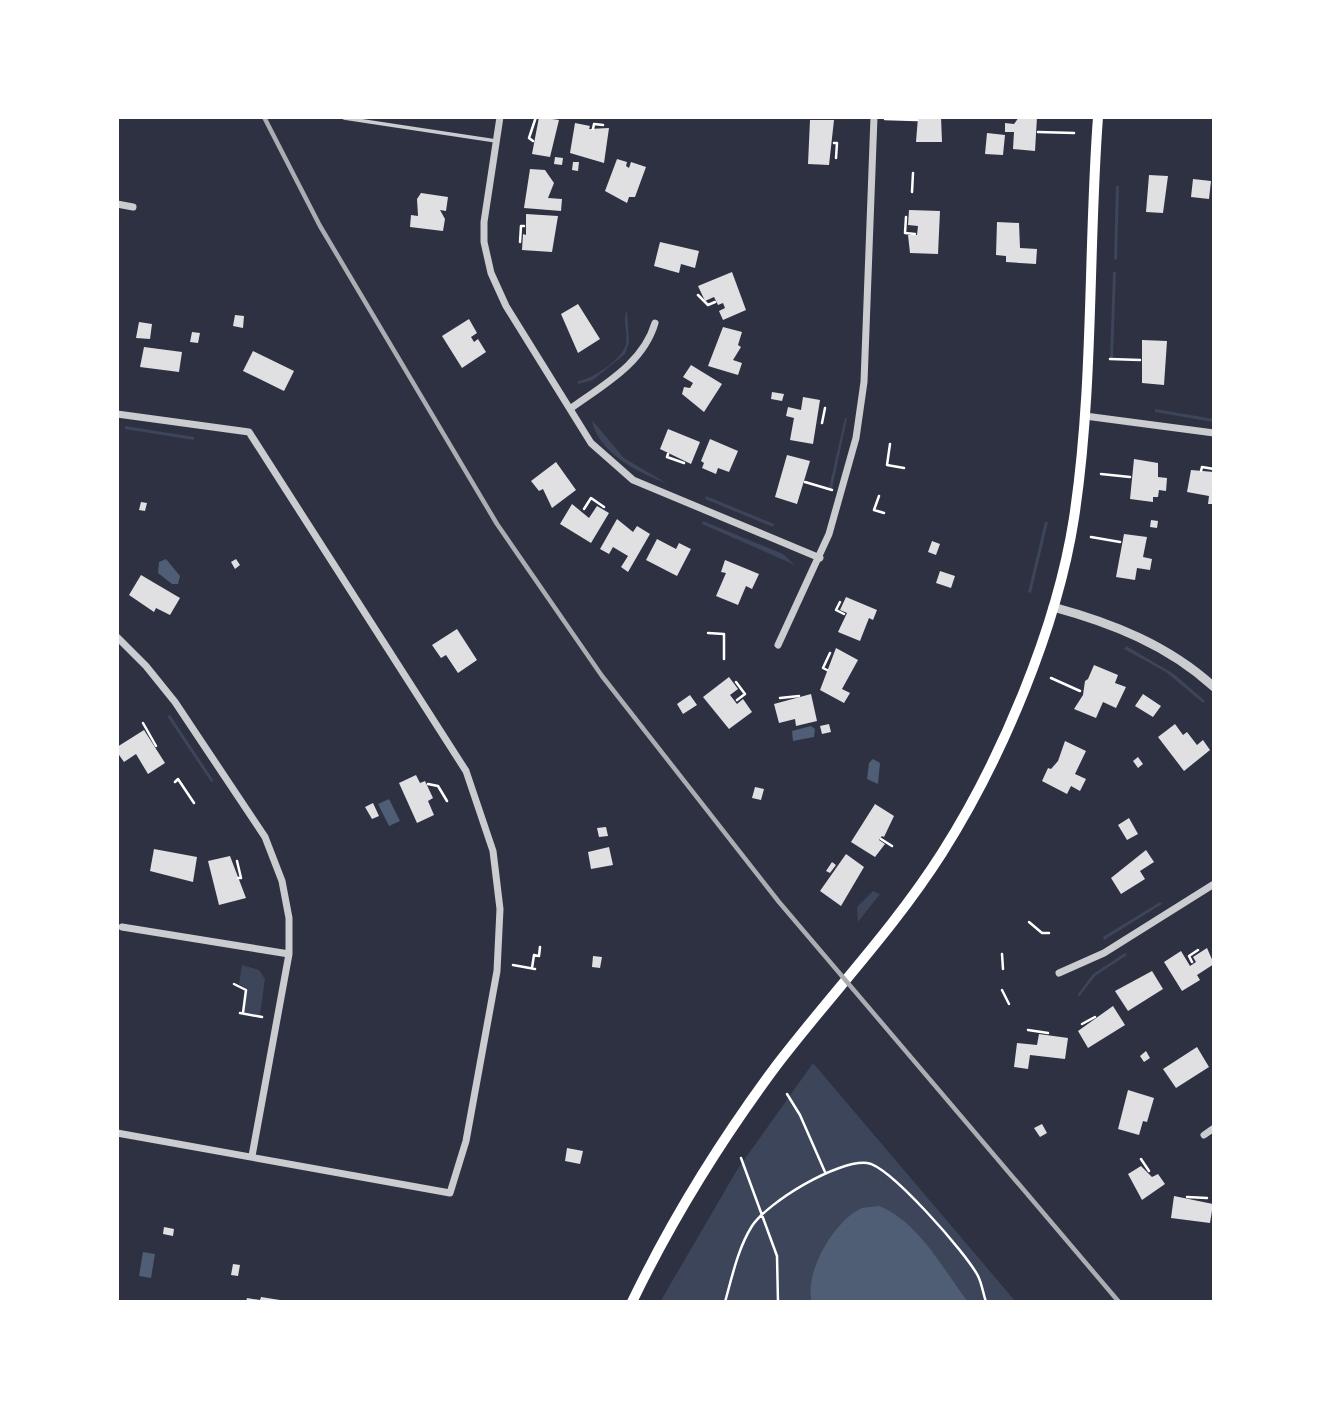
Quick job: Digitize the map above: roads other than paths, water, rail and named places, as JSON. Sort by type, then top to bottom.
[{"type":"main road","points":[[632,1302],[674,1221],[739,1119],[790,1049],[890,929],[944,850],[1003,737],[1053,607],[1074,520],[1085,416],[1098,117]]},
{"type":"street","points":[[500,117],[484,222],[488,264],[506,306],[596,449],[625,475],[820,558]]},
{"type":"street","points":[[778,645],[820,558],[840,501],[860,413],[874,117]]},
{"type":"street","points":[[117,204],[133,207]]},
{"type":"street","points":[[570,409],[631,364],[647,344],[655,323]]},
{"type":"street","points":[[117,414],[249,432],[416,690],[474,789],[493,851],[500,909],[499,956],[466,1142],[450,1193],[117,1133]]},
{"type":"street","points":[[1085,416],[1214,432]]},
{"type":"street","points":[[1053,607],[1158,645],[1184,660],[1214,687]]},
{"type":"street","points":[[117,637],[146,666],[175,702],[264,837],[285,895],[289,954],[252,1157]]},
{"type":"street","points":[[1059,973],[1104,953],[1214,884]]},
{"type":"street","points":[[122,927],[289,954]]},
{"type":"street","points":[[1204,1135],[1214,1128]]},
{"type":"lane","points":[[344,118],[496,141]]},
{"type":"railway","points":[[264,117],[320,226],[497,524],[602,676],[779,902],[1119,1302]]}]
